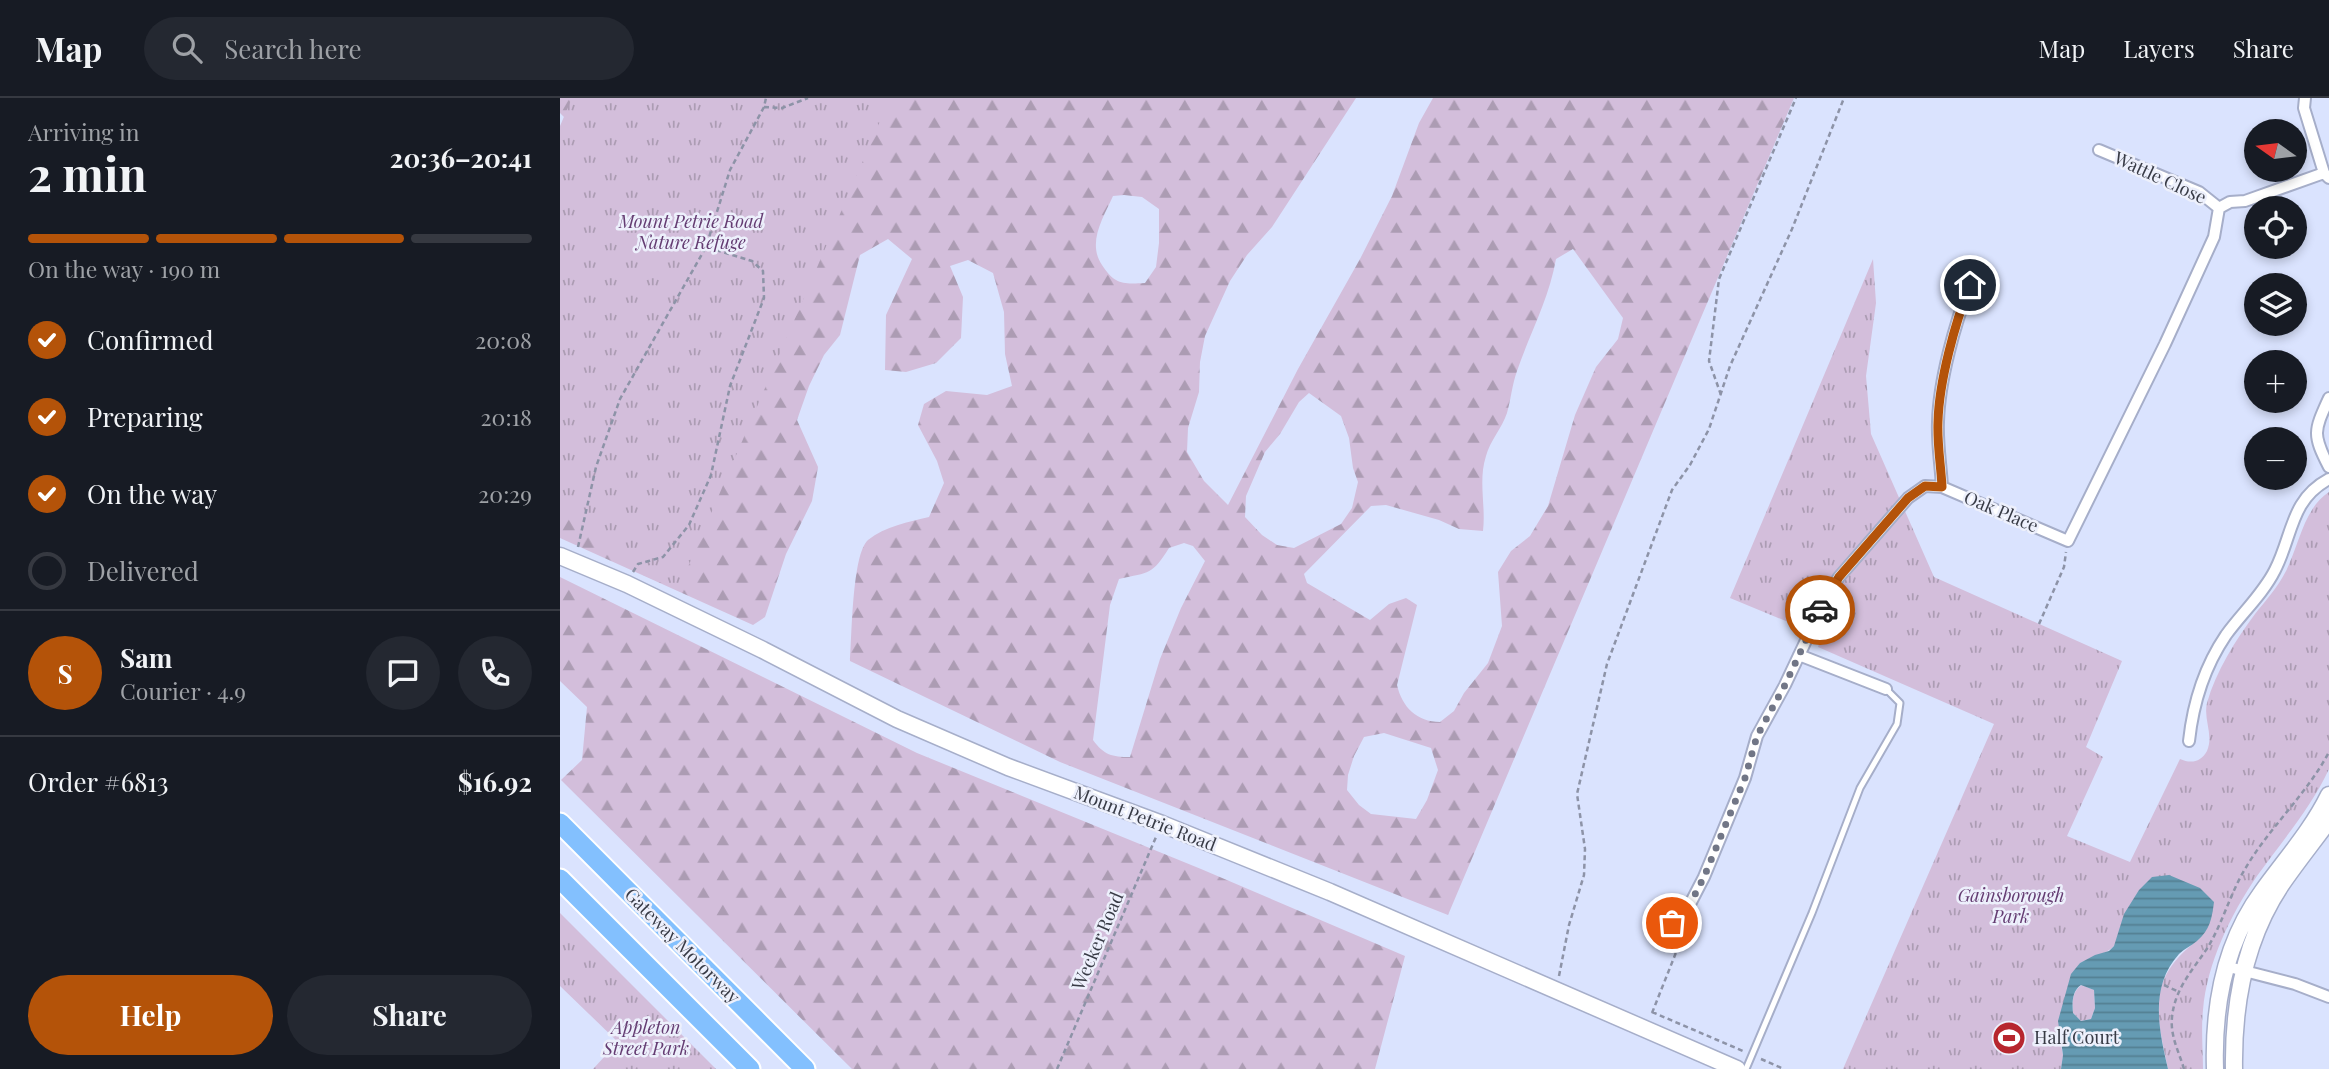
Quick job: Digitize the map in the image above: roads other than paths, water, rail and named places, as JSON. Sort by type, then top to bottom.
[{"type":"highway","name":"Gateway Motorway","points":[[560,823],[805,1069]]},
{"type":"highway","points":[[560,879],[750,1069]]},
{"type":"street","points":[[2219,208],[2230,202],[2245,201],[2327,176],[2304,108],[2305,98]]},
{"type":"street","name":"Wattle Close","points":[[2099,150],[2199,192],[2219,208]]},
{"type":"street","name":"Oak Place","points":[[1672,923],[1689,906],[1704,877],[1745,778],[1757,736],[1827,596],[1866,544],[1908,498],[1925,486],[1942,487],[2068,541],[2165,344],[2214,237],[2219,208]]},
{"type":"street","points":[[1942,487],[1937,425],[1939,405],[1957,317],[1970,285]]},
{"type":"street","points":[[2329,398],[2316,436],[2319,449],[2329,467]]},
{"type":"street","points":[[2189,741],[2196,700],[2220,644],[2275,571],[2301,503],[2315,488],[2329,480]]},
{"type":"street","name":"Mount Petrie Road","points":[[567,560],[627,584],[897,719],[1008,767],[1162,824],[1330,892],[1737,1069]]},
{"type":"street","points":[[1799,655],[1886,689]]},
{"type":"street","points":[[2215,1069],[2216,1010],[2225,966],[2236,934],[2248,912],[2314,821],[2329,795]]},
{"type":"street","points":[[2234,1069],[2235,1023],[2244,971],[2257,931],[2272,901],[2329,820]]},
{"type":"street","points":[[2225,966],[2295,984],[2329,997]]},
{"type":"lane","points":[[1746,1069],[1816,903],[1860,788],[1897,724],[1900,703],[1886,689]]},
{"type":"water","points":[[2169,875],[2200,888],[2214,902],[2205,933],[2179,954],[2163,980],[2159,1009],[2168,1069],[2061,1069],[2063,1055],[2058,1021],[2071,974],[2080,963],[2109,951],[2114,946],[2124,914],[2139,890],[2152,877]],"holes":[[[2081,985],[2094,990],[2095,1008],[2091,1019],[2081,1021],[2073,1013],[2074,994]]]},
{"type":"place","name":"Half Court","points":[[2009,1038]]},
{"type":"park label","name":"Mount Petrie Road Nature Refuge","points":[[691,232]]},
{"type":"park label","name":"Gainsborough Park","points":[[2011,906]]},
{"type":"park label","name":"Appleton Street Park","points":[[646,1038]]}]
